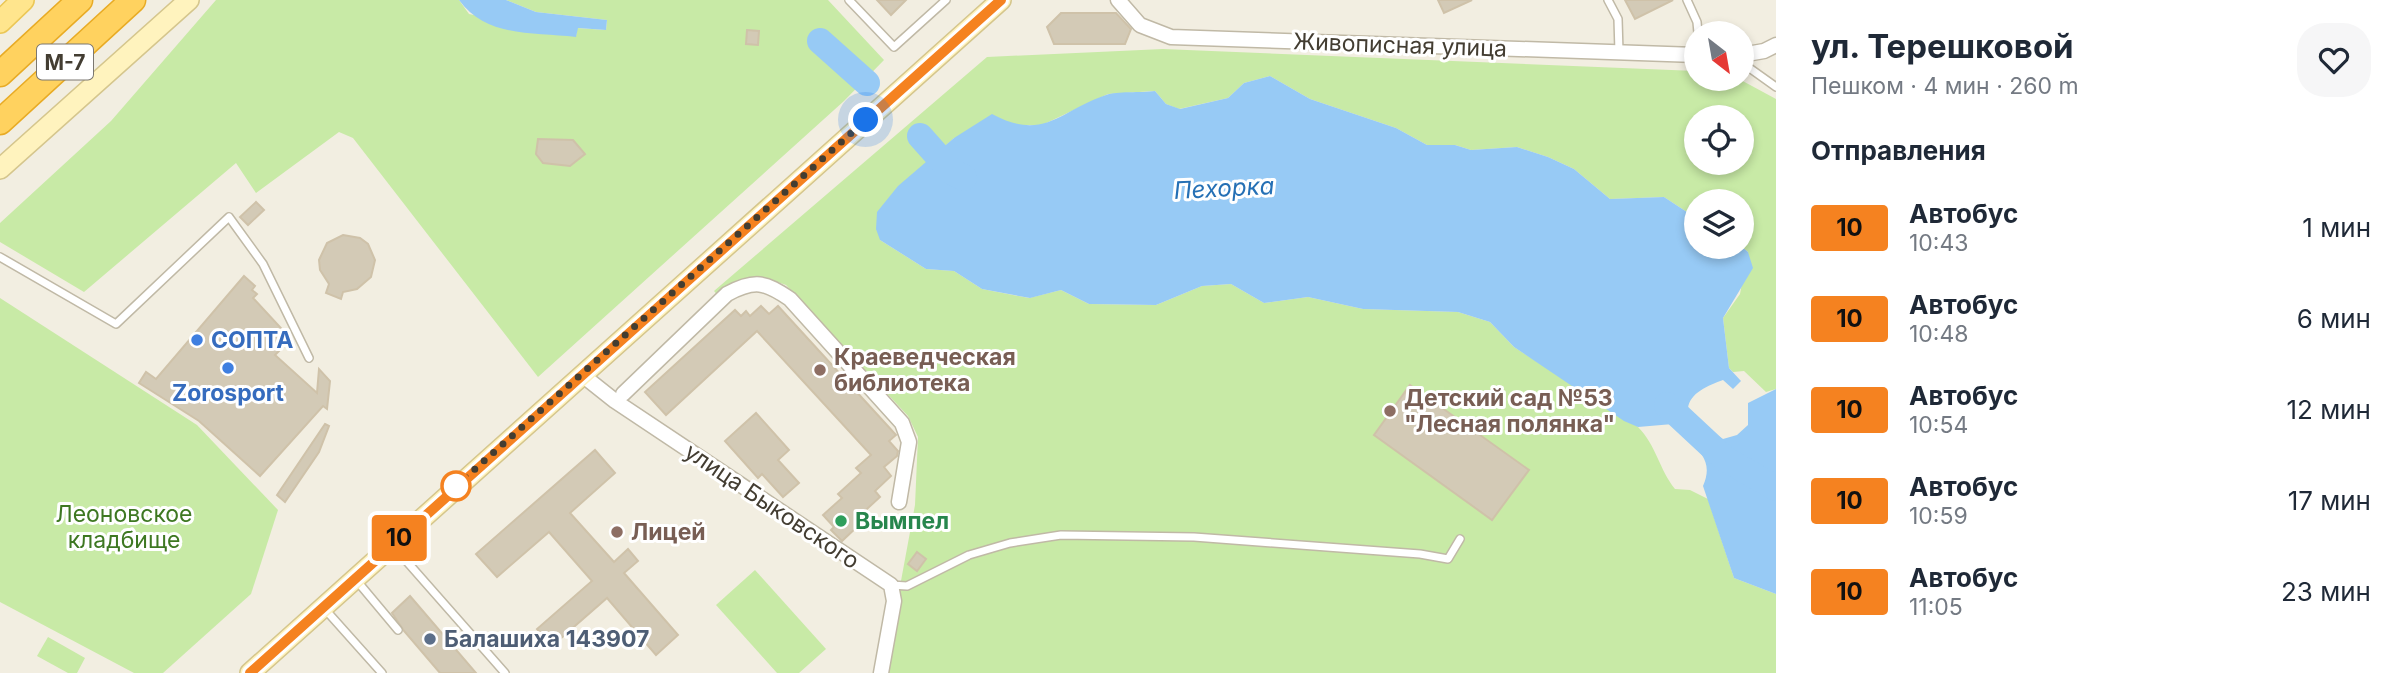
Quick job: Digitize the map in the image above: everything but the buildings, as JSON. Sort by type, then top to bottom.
[{"type":"highway","name":"М-7","points":[[0,74],[80,0]]},
{"type":"highway","name":"М-7","points":[[0,122],[131,1]]},
{"type":"main road","points":[[0,22],[23,0]]},
{"type":"main road","points":[[0,169],[189,0]]},
{"type":"main road","points":[[250,673],[1001,0]]},
{"type":"street","name":"Живописная улица","points":[[1118,0],[1140,25],[1171,37],[1684,55]]},
{"type":"street","points":[[1754,53],[1776,45]]},
{"type":"street","points":[[623,394],[727,294],[748,283],[771,286],[790,299],[902,423],[909,442],[899,502]]},
{"type":"street","name":"улица Быковского","points":[[581,374],[615,401],[891,585]]},
{"type":"street","points":[[881,673],[894,601],[891,585]]},
{"type":"lane","points":[[849,0],[894,47],[946,0]]},
{"type":"lane","points":[[1608,0],[1618,19],[1619,53]]},
{"type":"lane","points":[[1687,0],[1697,21]]},
{"type":"lane","points":[[1754,71],[1776,87]]},
{"type":"lane","points":[[0,257],[116,324],[229,217],[263,264],[309,358]]},
{"type":"lane","points":[[891,585],[907,586],[969,555],[1061,535],[1194,537],[1420,554],[1448,559],[1460,539]]},
{"type":"lane","points":[[392,545],[505,673]]},
{"type":"lane","points":[[354,578],[398,629]]},
{"type":"lane","points":[[323,607],[382,673]]},
{"type":"green space","points":[[216,0],[459,0],[469,14],[576,36],[577,28],[606,30],[607,20],[536,12],[506,0],[828,0],[884,60],[844,101],[538,377],[353,138],[339,132],[256,193],[236,163],[84,292],[0,242],[0,223],[111,121]]},
{"type":"green space","points":[[1163,49],[1684,71],[1684,91],[1754,91],[1754,87],[1776,99],[1776,389],[1766,392],[1744,371],[1733,372],[1729,368],[1723,318],[1740,294],[1747,259],[1754,259],[1754,189],[1684,189],[1684,210],[1664,197],[1610,199],[1574,169],[1548,157],[1517,147],[1471,150],[1455,145],[1427,145],[1396,128],[1310,99],[1270,76],[1244,83],[1228,98],[1179,109],[1166,104],[1155,91],[1108,94],[1042,125],[1013,125],[954,138],[923,166],[880,240],[926,269],[954,271],[982,289],[1029,298],[1061,290],[1089,304],[1156,305],[1202,286],[1231,284],[1264,303],[1308,297],[1363,309],[1458,312],[1490,322],[1514,347],[1638,427],[1649,441],[1675,489],[1690,490],[1708,499],[1734,578],[1776,594],[1776,673],[884,673],[915,505],[918,437],[908,416],[786,285],[758,279],[736,286],[719,297],[714,291],[987,57]]},
{"type":"green space","name":"Леоновское кладбище","points":[[0,298],[197,425],[278,510],[251,594],[163,673],[134,673],[0,602]]},
{"type":"green space","points":[[755,570],[826,649],[799,673],[777,673],[716,605]]},
{"type":"green space","points":[[48,637],[85,658],[77,673],[68,673],[37,656]]},
{"type":"water","points":[[459,0],[506,0],[536,12],[607,20],[606,30],[578,28],[576,37],[512,31],[483,21]]},
{"type":"water","points":[[1270,76],[1310,99],[1396,128],[1427,145],[1455,145],[1471,150],[1517,147],[1574,169],[1610,199],[1664,197],[1684,210],[1684,259],[1750,259],[1753,268],[1723,318],[1729,368],[1741,381],[1733,389],[1723,380],[1696,394],[1688,409],[1699,422],[1685,436],[1673,424],[1638,427],[1624,421],[1514,347],[1490,322],[1458,312],[1363,309],[1308,297],[1264,303],[1231,284],[1202,286],[1156,305],[1089,304],[1061,290],[1030,298],[982,289],[954,271],[926,269],[880,240],[876,229],[877,212],[898,186],[954,138],[992,114],[1010,122],[1039,125],[1106,95],[1155,91],[1166,104],[1180,109],[1228,98],[1244,83]]},
{"type":"water","points":[[1776,389],[1776,594],[1734,578],[1703,486],[1707,472],[1705,461],[1689,440],[1704,427],[1723,439],[1737,435],[1748,425],[1748,403]]},
{"type":"waterway","name":"Пехорка","points":[[820,41],[867,83]]},
{"type":"waterway","name":"Пехорка","points":[[920,136],[952,172],[964,178]]},
{"type":"waterway","name":"Пехорка","points":[[1667,405],[1725,459],[1776,488]]},
{"type":"bus line","name":"10","points":[[250,673],[1001,0]]},
{"type":"place","name":"СОПТА","points":[[197,340]]},
{"type":"place","name":"Zorosport","points":[[228,368]]},
{"type":"place","name":"Краеведческая библиотека","points":[[820,370]]},
{"type":"place","name":"Детский сад №53 \"Лесная полянка\"","points":[[1390,411]]},
{"type":"place","name":"Вымпел","points":[[841,521]]},
{"type":"place","name":"Лицей","points":[[617,532]]},
{"type":"place","name":"Балашиха 143907","points":[[430,639]]},
{"type":"route","points":[[456,486],[866,120]]}]
